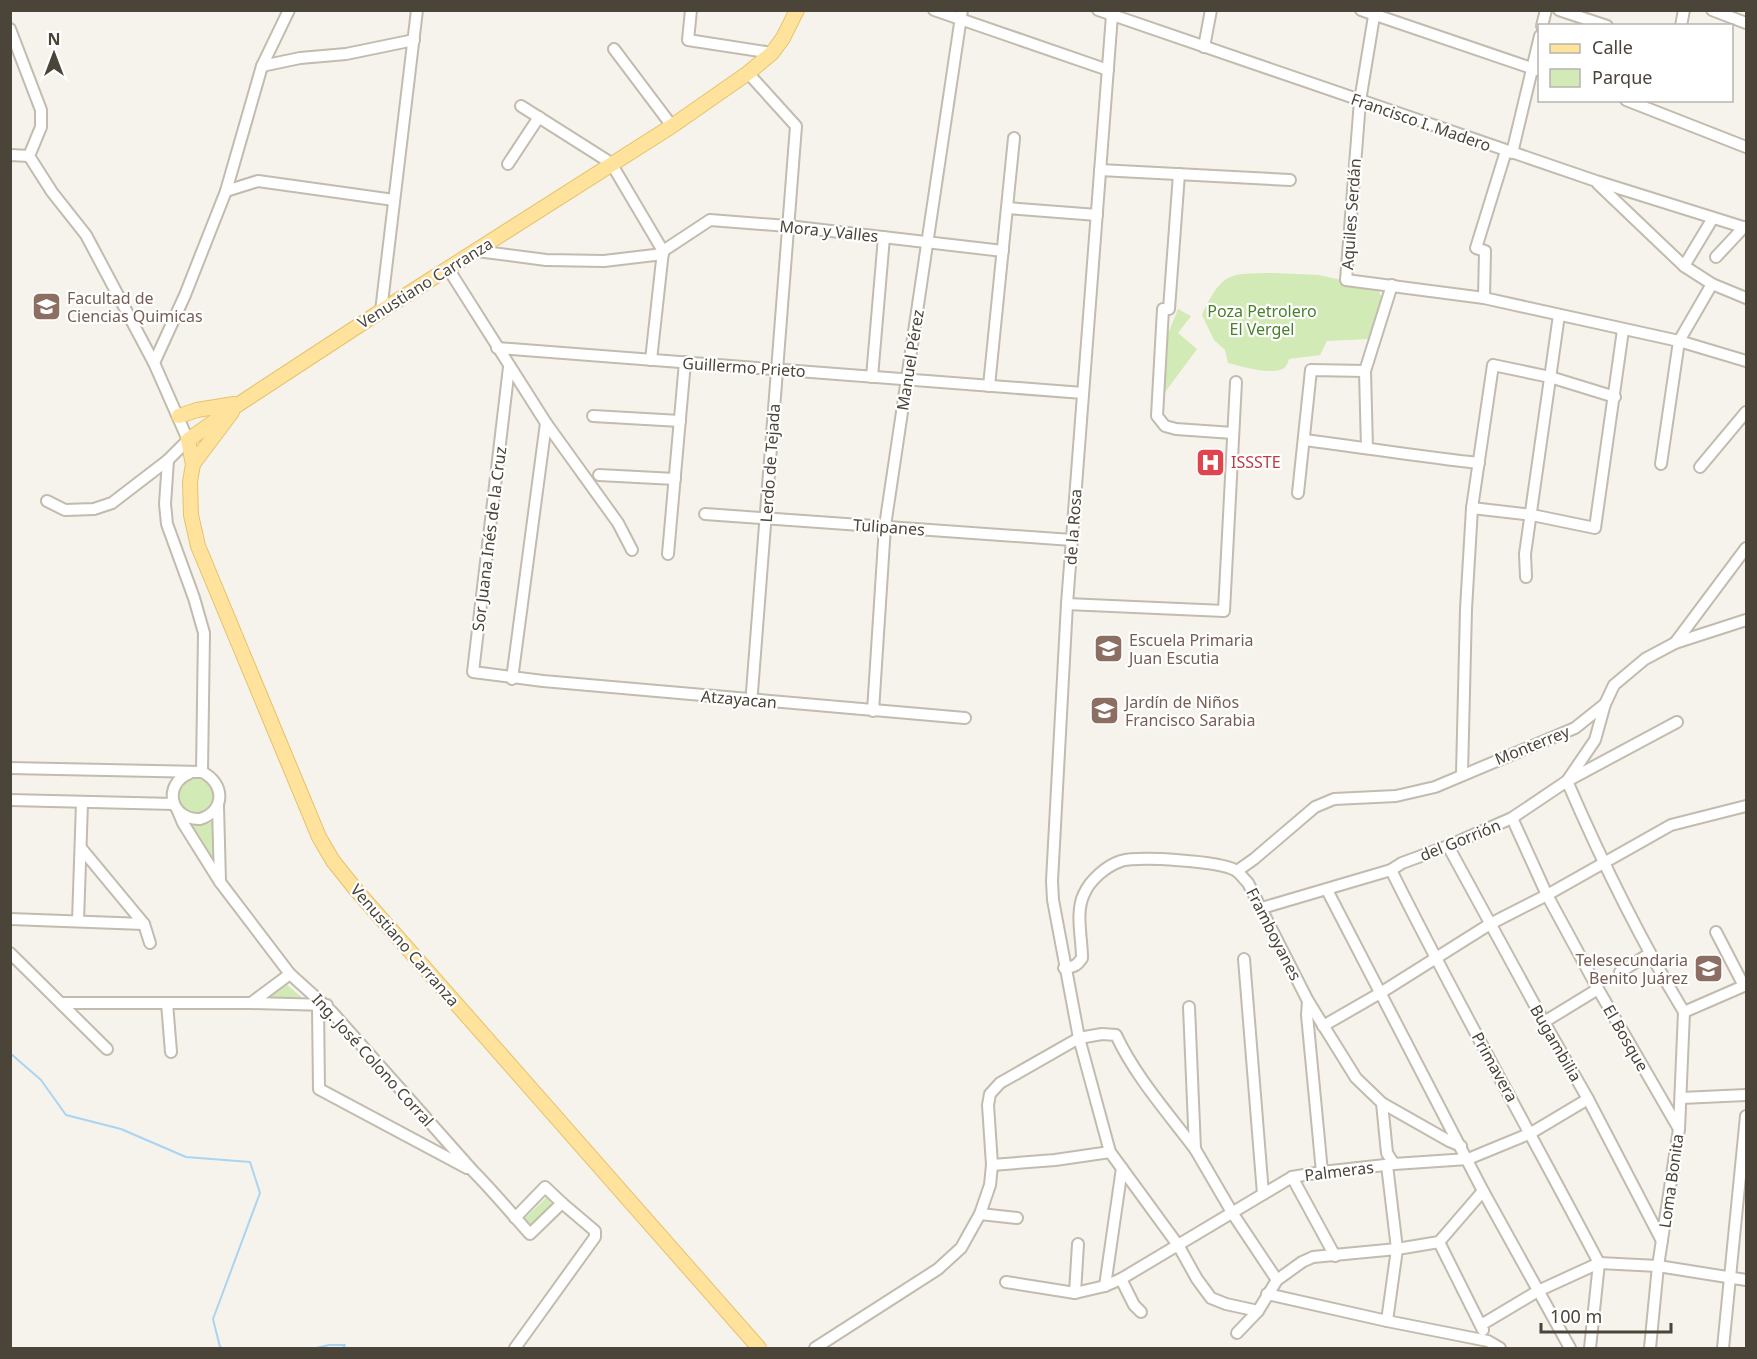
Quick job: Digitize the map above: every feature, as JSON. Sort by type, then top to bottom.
[{"type":"main road","name":"Venustiano Carranza","points":[[759,1348],[333,861],[319,837],[198,546],[191,515],[190,482],[193,464],[188,440],[381,311],[449,270],[611,163],[672,126],[748,73],[771,53],[783,38],[797,10]]},
{"type":"main road","name":"Venustiano Carranza","points":[[193,464],[239,404]]},
{"type":"main road","points":[[179,417],[197,410],[239,404]]},
{"type":"street","points":[[154,363],[185,296],[226,191],[262,66],[289,10]]},
{"type":"street","points":[[381,311],[417,10]]},
{"type":"street","points":[[691,10],[688,40],[771,53]]},
{"type":"street","points":[[934,10],[962,15],[1108,70]]},
{"type":"street","name":"Francisco I. Madero","points":[[1098,10],[1596,182],[1745,228]]},
{"type":"street","points":[[1204,47],[1211,10]]},
{"type":"street","points":[[1361,10],[1535,69]]},
{"type":"street","points":[[1559,10],[1601,24]]},
{"type":"street","points":[[1712,10],[1746,23]]},
{"type":"street","name":"Aquiles Serdán","points":[[1375,13],[1360,101],[1346,280],[1392,285]]},
{"type":"street","name":"Manuel Pérez","points":[[873,711],[885,526],[962,15]]},
{"type":"street","name":"de la Rosa","points":[[1110,1152],[1078,1038],[1064,968],[1052,881],[1067,604],[1112,15]]},
{"type":"street","points":[[10,29],[41,110],[41,126],[29,156],[10,155]]},
{"type":"street","points":[[262,66],[300,58],[346,54],[414,40]]},
{"type":"street","points":[[1484,298],[1485,251],[1476,248],[1535,69],[1538,44]]},
{"type":"street","points":[[614,49],[672,126]]},
{"type":"street","name":"Lerdo de Tejada","points":[[748,73],[796,126],[752,692]]},
{"type":"street","points":[[1632,102],[1746,147]]},
{"type":"street","points":[[1662,113],[1665,102]]},
{"type":"street","points":[[521,106],[611,163],[663,252],[651,360]]},
{"type":"street","points":[[508,164],[539,117]]},
{"type":"street","points":[[989,386],[1014,138]]},
{"type":"street","name":"Venustiano Carranza","points":[[29,156],[52,192],[86,235],[154,363],[188,440]]},
{"type":"street","points":[[1100,170],[1290,180]]},
{"type":"street","points":[[1179,174],[1157,416],[1165,426],[1176,429],[1233,433]]},
{"type":"street","points":[[226,191],[258,181],[394,200]]},
{"type":"street","points":[[1596,182],[1684,266],[1712,284],[1746,298]]},
{"type":"street","points":[[1007,208],[1097,215]]},
{"type":"street","points":[[1684,266],[1713,219]]},
{"type":"street","name":"Mora y Valles","points":[[663,252],[710,220],[788,226],[1003,251]]},
{"type":"street","points":[[1716,256],[1745,228]]},
{"type":"street","points":[[872,377],[884,237]]},
{"type":"street","points":[[477,251],[546,260],[604,261],[663,252]]},
{"type":"street","points":[[449,270],[546,423],[618,523],[632,550]]},
{"type":"street","points":[[1660,464],[1679,341],[1712,284]]},
{"type":"street","points":[[1367,448],[1365,371],[1392,285],[1484,298],[1679,341],[1746,361]]},
{"type":"street","points":[[1526,577],[1526,554],[1559,315]]},
{"type":"street","points":[[1472,508],[1532,515],[1595,528],[1623,330]]},
{"type":"street","name":"Guillermo Prieto","points":[[497,348],[1083,393]]},
{"type":"street","points":[[668,554],[685,362]]},
{"type":"street","points":[[1462,774],[1466,609],[1472,508],[1493,365],[1551,377],[1615,398]]},
{"type":"street","name":"Sor Juana Inés de la Cruz","points":[[509,367],[473,672],[512,679]]},
{"type":"street","points":[[1298,493],[1311,370],[1365,371]]},
{"type":"street","points":[[1067,604],[1224,611],[1236,382]]},
{"type":"street","points":[[1700,467],[1746,412]]},
{"type":"street","points":[[593,416],[680,421]]},
{"type":"street","points":[[512,679],[546,423]]},
{"type":"street","points":[[47,501],[65,510],[94,509],[112,502],[168,460],[188,440]]},
{"type":"street","points":[[1304,440],[1418,457],[1479,463]]},
{"type":"street","points":[[168,460],[165,504],[167,524],[204,633],[202,772]]},
{"type":"street","points":[[599,475],[675,479]]},
{"type":"street","name":"Tulipanes","points":[[705,514],[1072,540]]},
{"type":"street","points":[[1675,643],[1746,548]]},
{"type":"street","name":"Monterrey","points":[[1237,871],[1315,807],[1334,799],[1396,796],[1435,787],[1575,728],[1605,704],[1614,685],[1645,659],[1675,643],[1746,620]]},
{"type":"street","name":"Atzayacan","points":[[512,679],[965,718]]},
{"type":"street","name":"del Gorrión","points":[[1262,908],[1391,870],[1402,862],[1448,846],[1512,818],[1567,781],[1595,740],[1605,704]]},
{"type":"street","points":[[1677,722],[1567,781],[1602,863],[1649,954],[1684,1012],[1745,986],[1716,932]]},
{"type":"street","points":[[10,768],[202,772],[212,778],[219,788],[220,882]]},
{"type":"street","points":[[190,773],[181,777],[175,785],[172,794],[176,807],[189,818],[200,819],[210,814],[218,806]]},
{"type":"street","points":[[10,800],[176,807]]},
{"type":"street","points":[[78,921],[82,803]]},
{"type":"street","points":[[1323,1026],[1490,924],[1547,895],[1671,825],[1746,806]]},
{"type":"street","name":"Ing. José Colono Corral","points":[[176,807],[183,823],[220,882],[290,974],[322,1005],[530,1234],[562,1203]]},
{"type":"street","name":"El Bosque","points":[[1512,818],[1547,895],[1679,1129]]},
{"type":"street","name":"Bugambilia","points":[[1448,846],[1588,1099],[1662,1240]]},
{"type":"street","points":[[81,848],[144,924],[150,943]]},
{"type":"street","name":"Framboyanes","points":[[1064,968],[1074,967],[1082,958],[1080,910],[1083,896],[1090,882],[1107,868],[1122,861],[1147,860],[1220,865],[1237,871],[1248,883],[1308,1001],[1356,1078],[1382,1103],[1449,1142],[1461,1146]]},
{"type":"street","name":"Primavera","points":[[1391,870],[1435,959],[1531,1133],[1599,1263]]},
{"type":"street","points":[[1327,890],[1382,992],[1483,1191],[1570,1348]]},
{"type":"street","points":[[10,919],[144,924]]},
{"type":"street","points":[[10,953],[107,1049]]},
{"type":"street","points":[[1620,972],[1649,954]]},
{"type":"street","points":[[1244,959],[1263,1194]]},
{"type":"street","points":[[251,1003],[290,974]]},
{"type":"street","points":[[1544,1022],[1598,989]]},
{"type":"street","points":[[1308,1001],[1307,1016],[1322,1172]]},
{"type":"street","points":[[61,1003],[322,1005],[319,1089],[472,1171]]},
{"type":"street","points":[[167,1003],[171,1052]]},
{"type":"street","points":[[1189,1007],[1195,1149]]},
{"type":"street","name":"Loma Bonita","points":[[1650,1348],[1658,1266],[1679,1129],[1684,1012]]},
{"type":"street","points":[[815,1348],[938,1269],[961,1248],[980,1214],[990,1185],[992,1165],[988,1105],[990,1094],[1000,1083],[1078,1038],[1102,1034],[1116,1035],[1123,1051],[1136,1070],[1195,1149],[1233,1214],[1277,1280]]},
{"type":"street","points":[[1681,1098],[1746,1095]]},
{"type":"street","name":"Palmeras","points":[[1075,1293],[1105,1286],[1121,1279],[1292,1178],[1322,1172],[1468,1159],[1531,1133],[1588,1099]]},
{"type":"street","points":[[1382,1103],[1397,1249],[1387,1321]]},
{"type":"street","points":[[1723,1348],[1746,1116]]},
{"type":"street","points":[[992,1165],[1055,1160],[1110,1152],[1178,1245],[1197,1279],[1211,1298],[1258,1311]]},
{"type":"street","points":[[1105,1286],[1122,1168]]},
{"type":"street","points":[[1292,1178],[1335,1256]]},
{"type":"street","points":[[515,1218],[545,1187],[594,1231],[595,1237],[515,1348]]},
{"type":"street","points":[[1238,1333],[1258,1311],[1277,1280],[1308,1260],[1439,1242],[1483,1191]]},
{"type":"street","points":[[980,1214],[1017,1218]]},
{"type":"street","points":[[1439,1242],[1488,1341]]},
{"type":"street","points":[[1006,1282],[1075,1293],[1078,1244]]},
{"type":"street","points":[[1481,1325],[1538,1291],[1599,1263],[1658,1266],[1746,1280]]},
{"type":"street","points":[[1590,1348],[1599,1263]]},
{"type":"street","points":[[1121,1279],[1134,1305],[1141,1312]]},
{"type":"street","points":[[1267,1294],[1488,1341],[1500,1348]]},
{"type":"green space","name":"Poza Petrolero El Vergel","points":[[1275,273],[1319,275],[1377,288],[1381,296],[1374,328],[1369,339],[1327,341],[1320,355],[1289,359],[1285,367],[1280,370],[1258,370],[1228,363],[1225,350],[1214,340],[1202,315],[1209,300],[1222,282],[1230,278],[1238,275]]},
{"type":"green space","points":[[1178,309],[1191,316],[1178,333],[1197,349],[1160,399],[1168,334]]},
{"type":"green space","points":[[196,779],[208,785],[214,797],[208,809],[196,815],[184,809],[178,797],[184,785]]},
{"type":"green space","points":[[213,823],[215,861],[189,826]]},
{"type":"green space","points":[[285,983],[306,1001],[263,1000]]},
{"type":"green space","points":[[547,1197],[553,1205],[532,1226],[524,1219]]},
{"type":"waterway","points":[[10,1053],[41,1080],[66,1115],[121,1129],[186,1157],[250,1162],[260,1193],[213,1319],[222,1348]]},
{"type":"waterway","points":[[316,1348],[345,1345],[343,1348]]},
{"type":"place","name":"Facultad de Ciencias Quimicas","points":[[46,307]]},
{"type":"place","name":"ISSSTE","points":[[1210,462]]},
{"type":"place","name":"Escuela Primaria Juan Escutia","points":[[1108,649]]},
{"type":"place","name":"Jardín de Niños Francisco Sarabia","points":[[1104,711]]},
{"type":"place","name":"Telesecundaria Benito Juárez","points":[[1709,969]]}]
